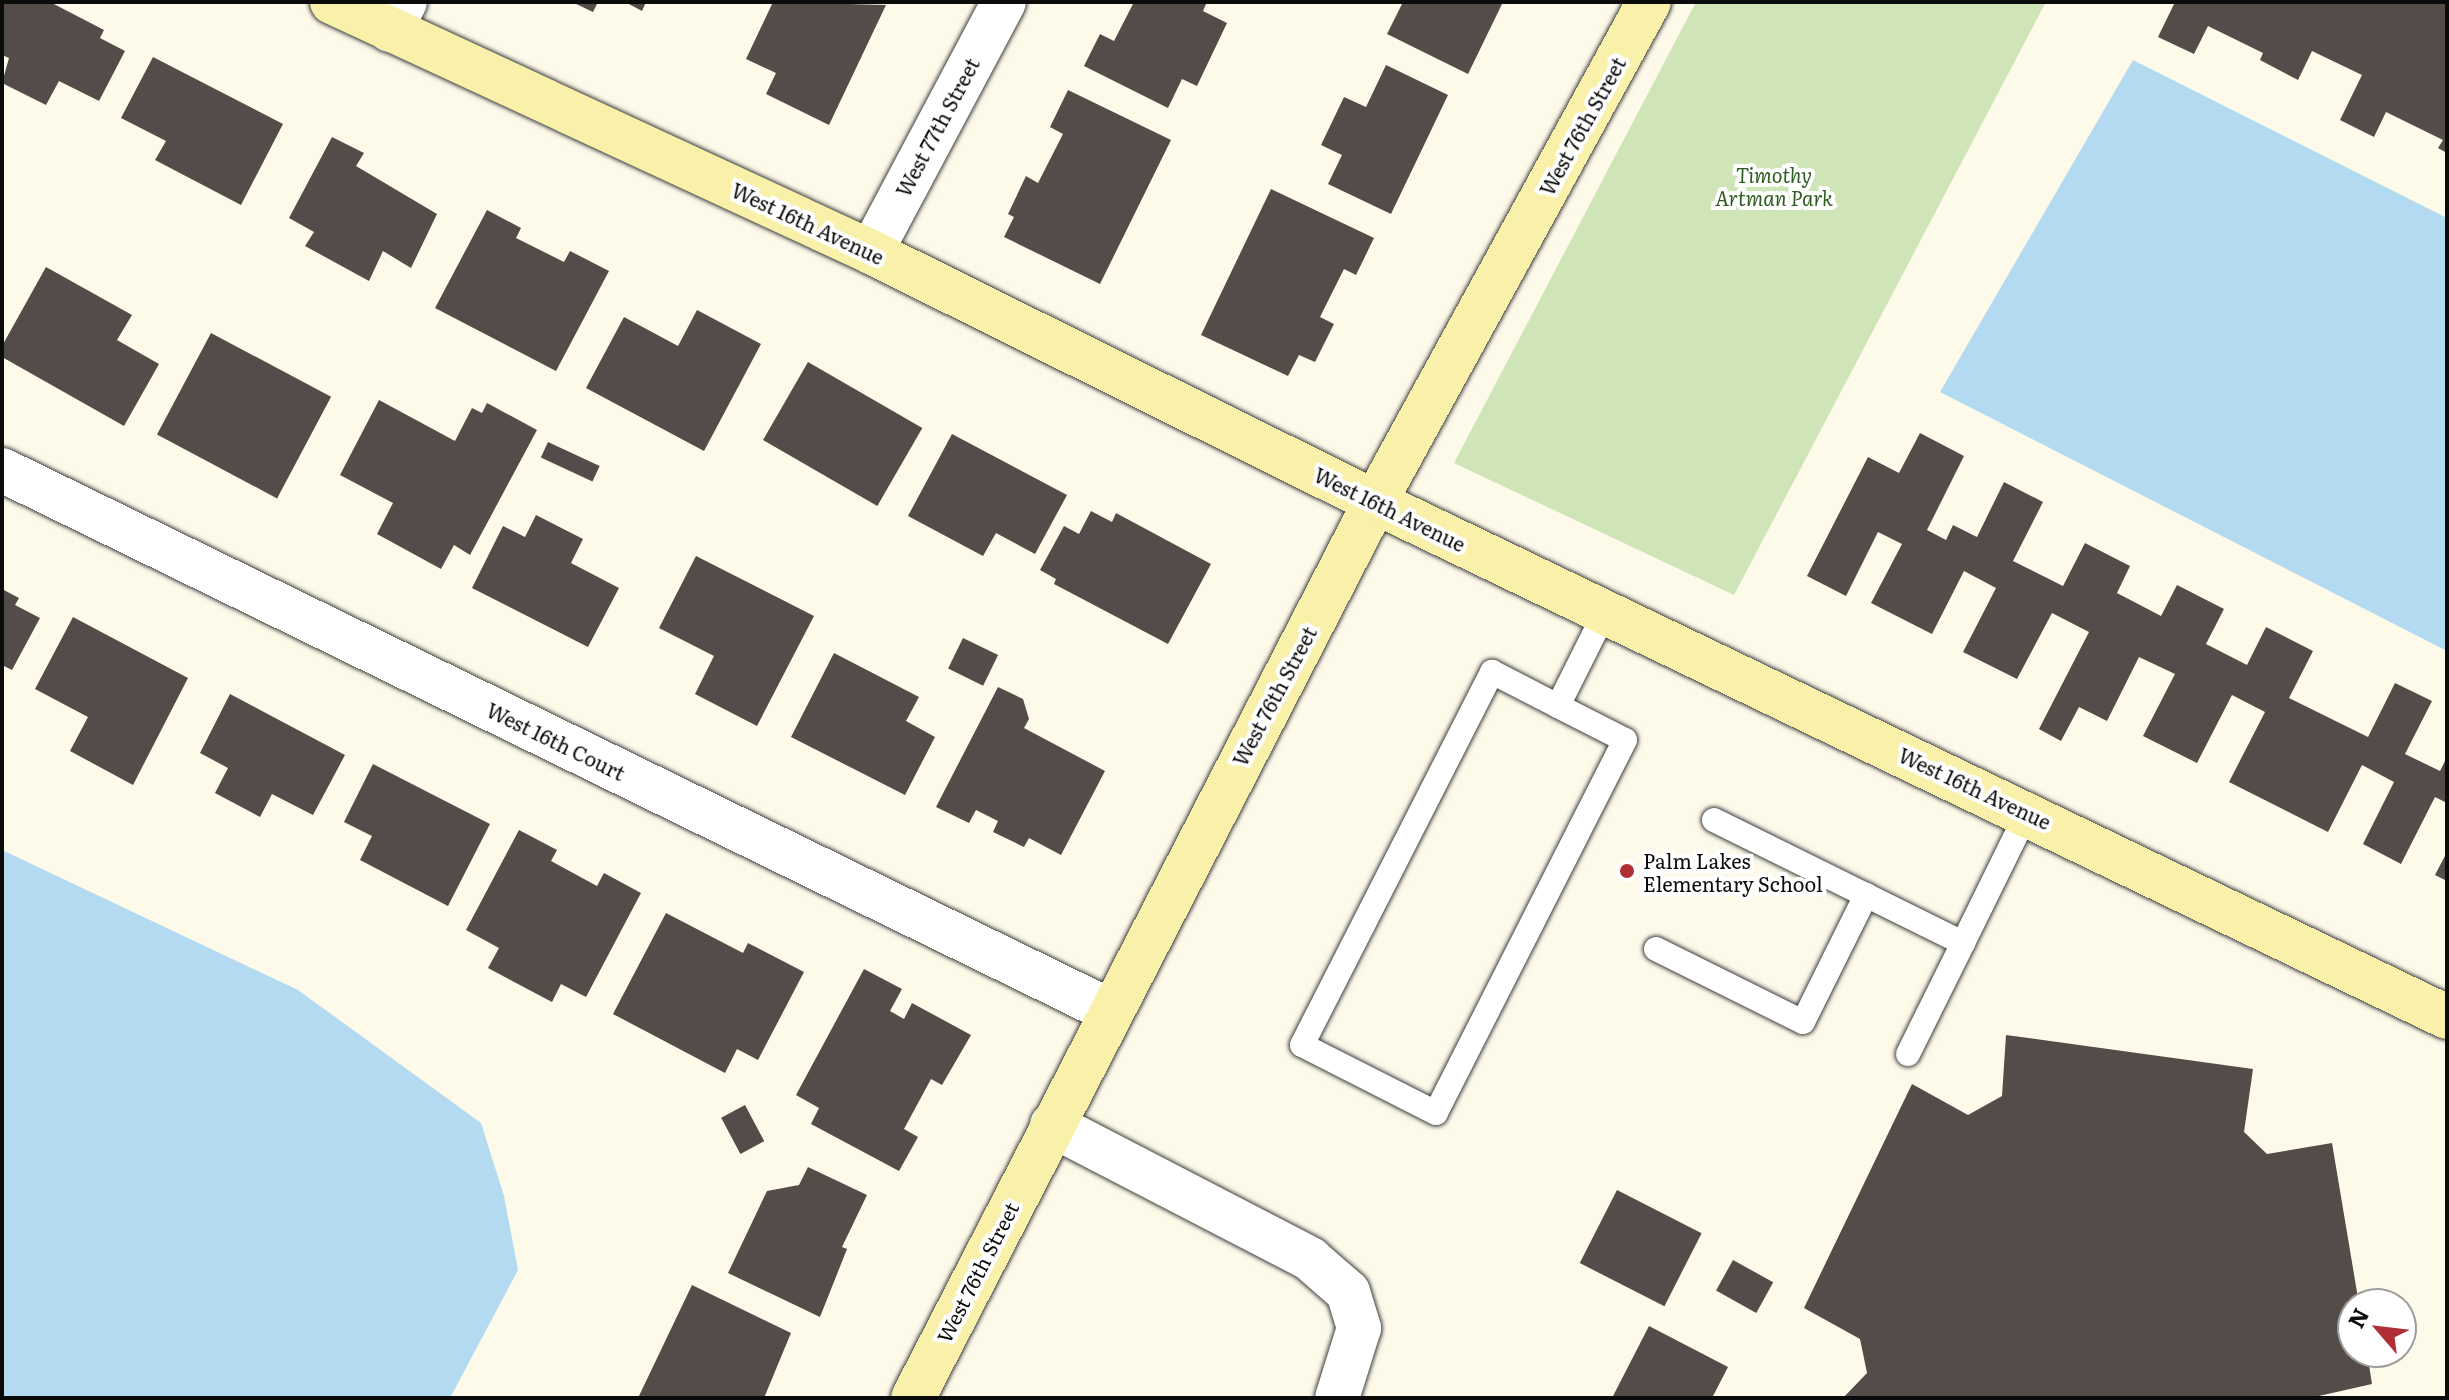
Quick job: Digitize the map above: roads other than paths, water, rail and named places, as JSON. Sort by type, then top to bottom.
[{"type":"street","name":"West 16th Avenue","points":[[332,2],[397,16],[1375,502],[2447,1017]]},
{"type":"street","name":"West 77th Street","points":[[871,252],[1004,2]]},
{"type":"street","name":"West 76th Street","points":[[913,1398],[1375,502],[1649,2]]},
{"type":"street","name":"West 16th Court","points":[[2,470],[1110,1011]]},
{"type":"street","points":[[1052,1125],[1310,1259],[1348,1292],[1359,1328],[1337,1398]]},
{"type":"lane","points":[[1558,706],[1605,612]]},
{"type":"lane","points":[[1492,672],[1558,706],[1625,740],[1436,1113],[1302,1045],[1492,672]]},
{"type":"lane","points":[[1908,1054],[2027,813]]},
{"type":"lane","points":[[1714,820],[1963,943]]},
{"type":"lane","points":[[1656,949],[1803,1022],[1866,895]]},
{"type":"water","points":[[2133,60],[2447,218],[2447,651],[1940,392]]},
{"type":"water","points":[[2,850],[298,990],[481,1123],[504,1196],[518,1270],[450,1398],[2,1398]]},
{"type":"place","name":"Palm Lakes Elementary School","points":[[1627,871]]},
{"type":"park label","name":"Timothy Artman Park","points":[[1774,186]]}]
